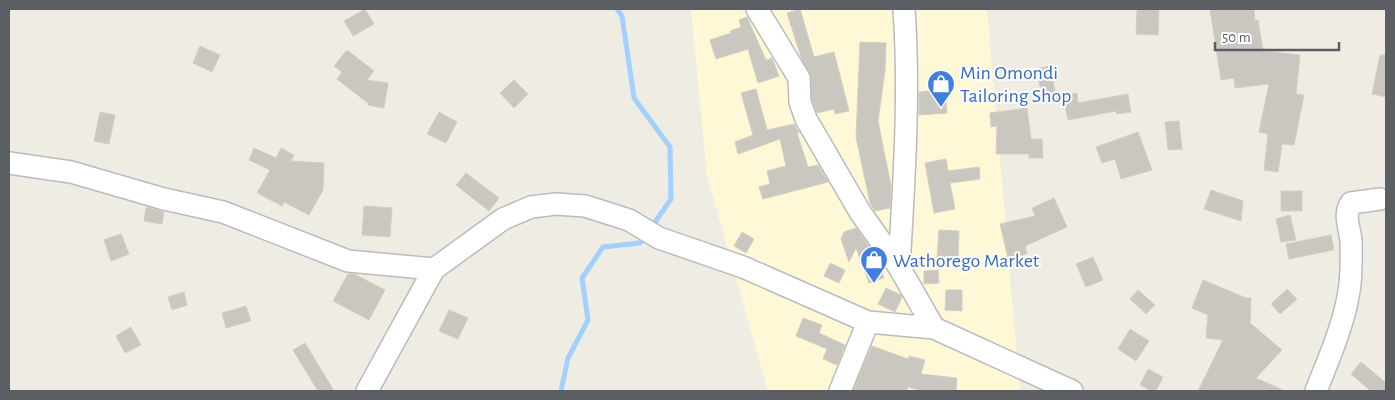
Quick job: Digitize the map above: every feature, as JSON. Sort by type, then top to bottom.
[{"type":"street","points":[[757,9],[799,78],[800,102],[806,119],[860,212],[899,267],[934,328]]},
{"type":"street","points":[[899,267],[905,168],[906,59],[904,9]]},
{"type":"street","points":[[9,163],[70,172],[164,199],[223,212],[348,261],[434,269]]},
{"type":"street","points":[[1316,391],[1336,339],[1349,291],[1351,240],[1347,216],[1348,209],[1351,203],[1380,199]]},
{"type":"street","points":[[367,391],[434,269],[503,219],[531,207],[556,204],[585,206],[630,220],[659,238],[743,267],[868,322],[934,328],[1072,391]]},
{"type":"street","points":[[840,391],[868,322]]},
{"type":"shaded area","name":"Wathorego Market","points":[[691,9],[987,9],[1020,391],[768,391],[707,176]]},
{"type":"building","points":[[365,9],[374,24],[353,36],[344,21]]},
{"type":"building","points":[[800,9],[814,57],[834,52],[849,111],[835,114],[834,109],[817,113],[812,100],[811,77],[801,57],[787,13]]},
{"type":"building","points":[[1137,9],[1159,9],[1158,35],[1136,34]]},
{"type":"building","points":[[1210,9],[1254,9],[1255,21],[1258,20],[1263,51],[1300,55],[1296,94],[1304,95],[1294,145],[1282,144],[1278,172],[1264,170],[1268,134],[1259,132],[1269,84],[1235,88],[1234,78],[1221,80]]},
{"type":"building","points":[[747,17],[766,60],[772,58],[779,76],[758,83],[748,49],[716,59],[710,40],[731,33],[730,31],[741,27],[739,20]]},
{"type":"building","points":[[860,42],[886,43],[885,71],[878,121],[891,186],[890,208],[875,211],[870,203],[856,137]]},
{"type":"building","points":[[200,46],[220,55],[212,72],[193,63]]},
{"type":"building","points":[[347,50],[374,71],[367,80],[388,83],[384,108],[368,105],[368,103],[337,79],[342,72],[334,66]]},
{"type":"building","points":[[1380,55],[1386,55],[1386,97],[1372,94]]},
{"type":"building","points":[[1050,66],[1057,101],[1044,104],[1036,69]]},
{"type":"building","points":[[514,80],[528,94],[514,108],[500,93]]},
{"type":"building","points":[[756,89],[767,130],[794,124],[799,133],[797,133],[808,167],[818,165],[828,182],[763,199],[759,187],[770,184],[767,171],[786,166],[780,139],[738,154],[735,142],[753,135],[741,93]]},
{"type":"building","points":[[945,89],[947,113],[919,115],[919,92]]},
{"type":"building","points":[[1077,93],[1078,103],[1128,94],[1131,112],[1117,114],[1116,111],[1068,120],[1063,96]]},
{"type":"building","points":[[1027,108],[1031,139],[1042,139],[1043,158],[1029,158],[1029,154],[996,154],[997,126],[991,127],[990,113]]},
{"type":"building","points":[[100,112],[115,115],[109,144],[94,141]]},
{"type":"building","points":[[439,112],[457,122],[446,143],[427,134]]},
{"type":"building","points":[[1179,121],[1182,149],[1168,150],[1165,122]]},
{"type":"building","points":[[1138,132],[1152,170],[1121,179],[1115,159],[1102,163],[1096,147]]},
{"type":"building","points":[[254,148],[276,158],[281,148],[294,155],[291,161],[324,163],[323,190],[309,215],[284,202],[282,206],[257,193],[270,170],[249,160]]},
{"type":"building","points":[[946,159],[948,171],[979,167],[980,179],[950,183],[955,209],[934,213],[925,163]]},
{"type":"building","points":[[466,173],[499,198],[489,211],[456,185]]},
{"type":"building","points":[[1211,190],[1243,201],[1241,221],[1204,209]]},
{"type":"building","points":[[1281,191],[1302,191],[1302,211],[1281,211]]},
{"type":"building","points":[[1054,198],[1067,227],[1025,246],[1027,254],[1008,258],[1000,224],[1035,216],[1032,208]]},
{"type":"building","points":[[364,206],[392,208],[390,237],[362,235]]},
{"type":"building","points":[[146,207],[164,212],[162,224],[144,221]]},
{"type":"building","points":[[1290,215],[1296,240],[1281,242],[1276,219]]},
{"type":"building","points":[[856,228],[877,258],[884,278],[869,283],[856,248],[849,262],[841,239],[844,232]]},
{"type":"building","points":[[939,230],[959,231],[958,258],[937,258]]},
{"type":"building","points":[[742,232],[754,239],[746,253],[734,246]]},
{"type":"building","points":[[121,234],[129,254],[111,261],[104,240]]},
{"type":"building","points":[[1331,235],[1334,250],[1289,259],[1286,244]]},
{"type":"building","points":[[1093,257],[1103,280],[1086,287],[1076,264]]},
{"type":"building","points":[[830,263],[845,270],[839,283],[824,276]]},
{"type":"building","points":[[938,270],[939,283],[924,284],[924,271]]},
{"type":"building","points":[[348,274],[354,274],[385,290],[369,320],[333,301]]},
{"type":"building","points":[[1203,280],[1246,298],[1251,298],[1250,323],[1282,350],[1256,378],[1285,391],[1198,391],[1223,340],[1206,338],[1208,315],[1192,308]]},
{"type":"building","points":[[886,288],[902,297],[895,312],[878,304]]},
{"type":"building","points":[[1287,289],[1297,299],[1280,314],[1271,304]]},
{"type":"building","points":[[946,290],[962,290],[962,311],[945,310]]},
{"type":"building","points":[[1138,290],[1155,305],[1146,314],[1130,299]]},
{"type":"building","points":[[184,292],[187,305],[172,310],[168,297]]},
{"type":"building","points":[[246,306],[251,321],[226,328],[222,313]]},
{"type":"building","points":[[449,310],[468,318],[458,339],[439,331]]},
{"type":"building","points":[[803,318],[822,325],[819,333],[845,345],[837,365],[823,359],[827,349],[796,336]]},
{"type":"building","points":[[131,327],[141,345],[125,353],[116,336]]},
{"type":"building","points":[[1130,329],[1149,341],[1136,361],[1118,349]]},
{"type":"building","points":[[305,343],[334,391],[318,391],[293,350]]},
{"type":"building","points":[[872,346],[908,359],[909,356],[925,360],[921,374],[957,378],[956,391],[922,391],[908,387],[907,391],[853,391]]},
{"type":"building","points":[[1361,362],[1386,383],[1386,391],[1371,391],[1351,374]]},
{"type":"building","points":[[1148,369],[1163,377],[1156,391],[1151,391],[1140,385]]},
{"type":"waterway","points":[[617,9],[622,16],[634,98],[670,147],[671,199],[651,228]]},
{"type":"waterway","points":[[561,391],[568,358],[588,320],[582,278],[603,247],[640,243],[646,234]]},
{"type":"place","name":"Min Omondi Tailoring Shop","points":[[941,108]]},
{"type":"place","name":"Wathorego Market","points":[[874,284]]}]
